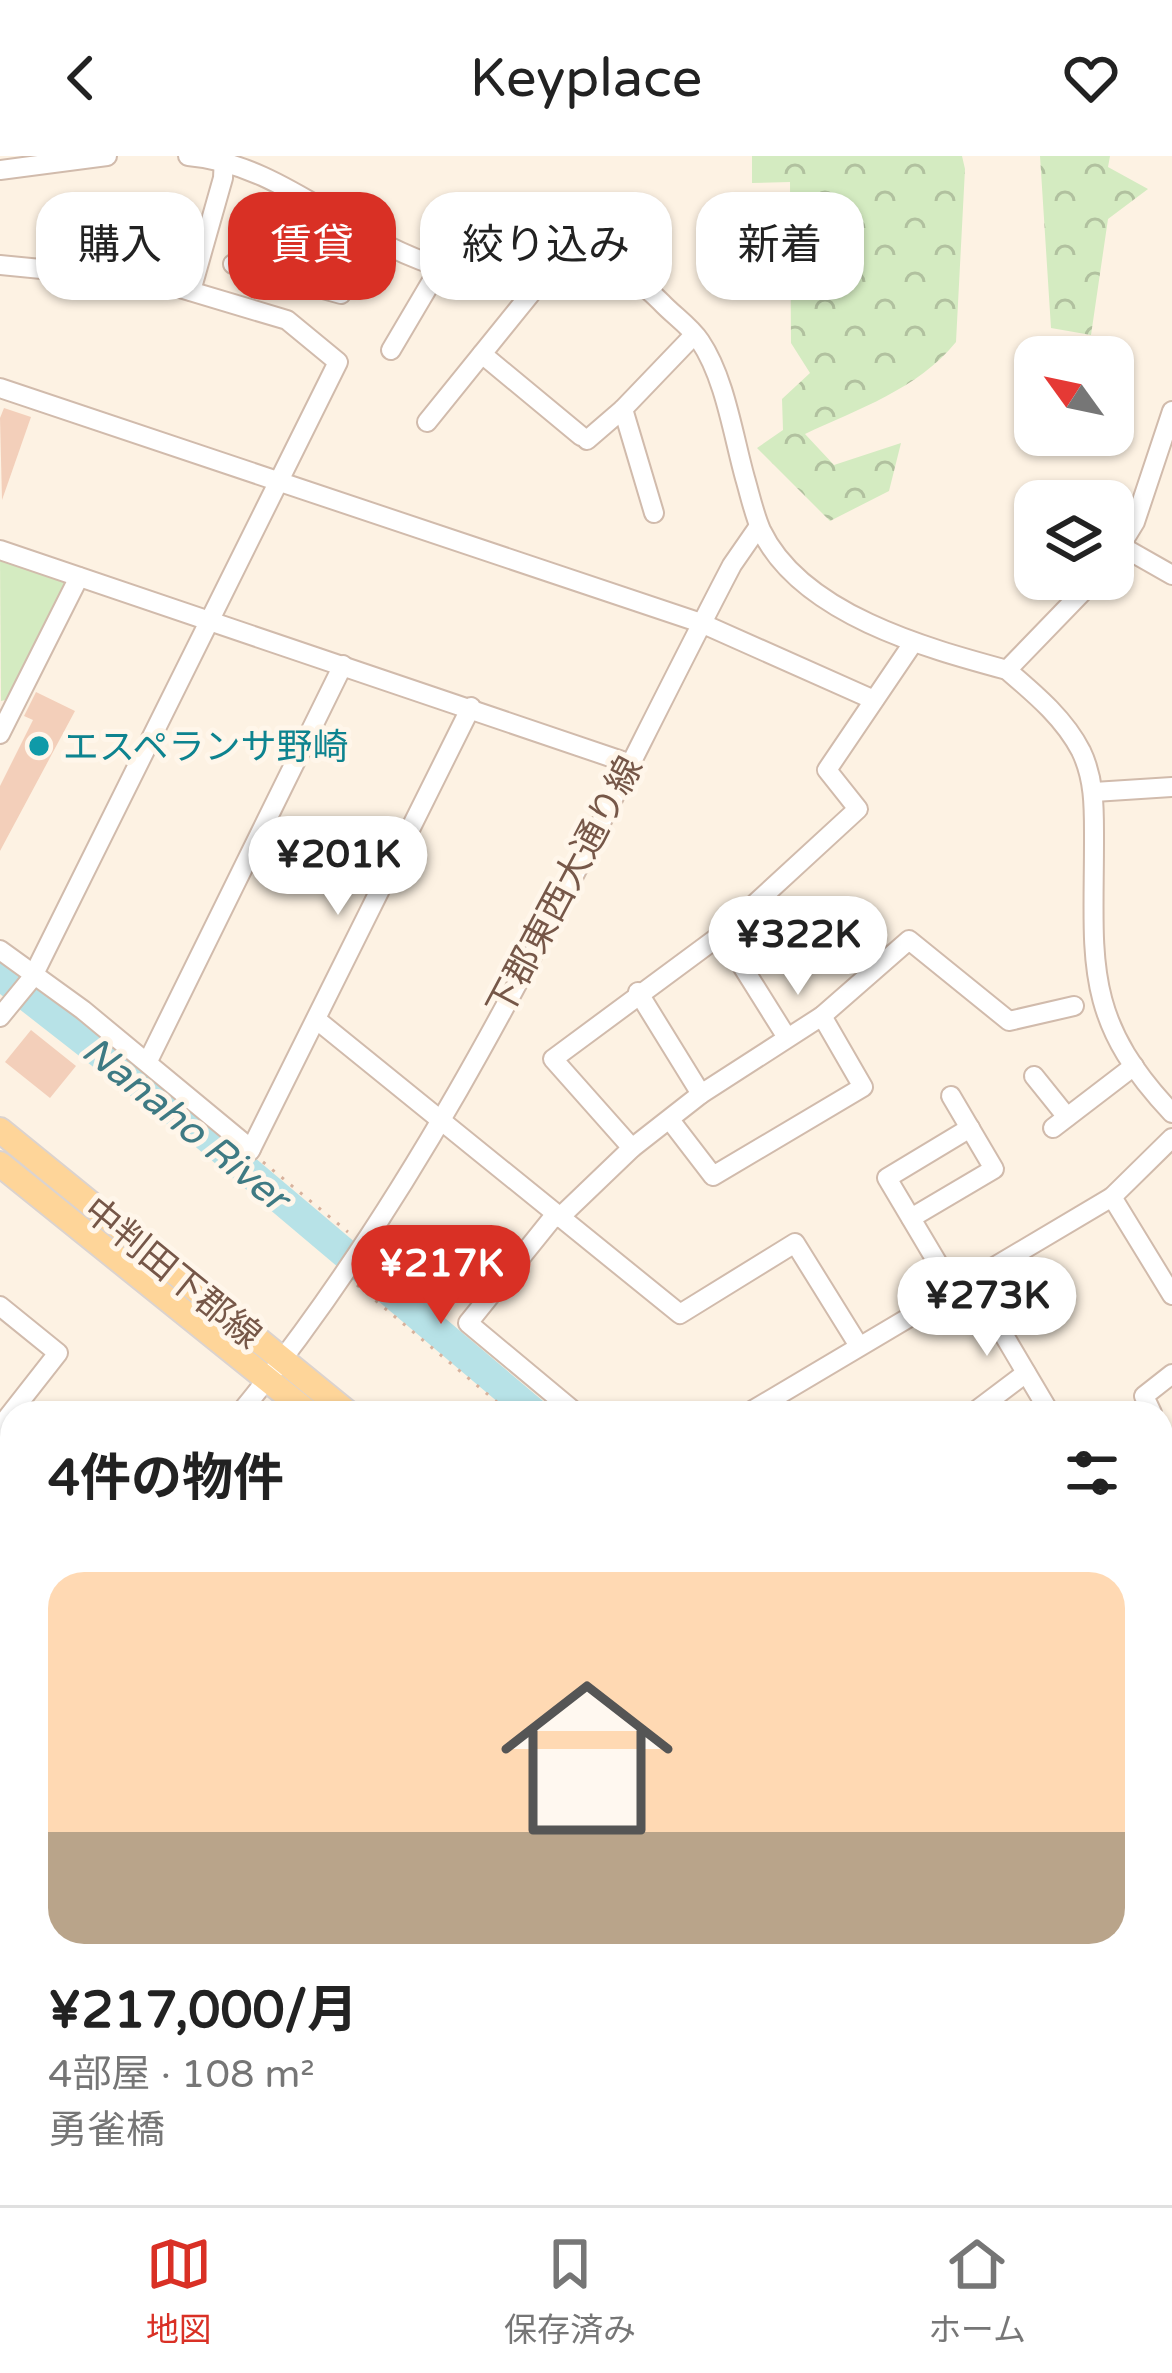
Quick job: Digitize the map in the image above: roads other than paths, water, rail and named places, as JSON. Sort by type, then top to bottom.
[{"type":"main road","name":"中判田下郡線","points":[[0,1130],[274,1370],[299,1401]]},
{"type":"main road","name":"中判田下郡線","points":[[0,1163],[274,1370],[327,1401]]},
{"type":"street","points":[[0,170],[107,156]]},
{"type":"street","points":[[188,156],[223,158],[293,192]]},
{"type":"street","points":[[204,245],[223,178],[223,158]]},
{"type":"street","points":[[0,265],[36,269]]},
{"type":"street","points":[[5,1011],[33,976],[338,362],[287,320],[204,295]]},
{"type":"street","points":[[392,350],[421,300]]},
{"type":"street","points":[[427,422],[526,300]]},
{"type":"street","points":[[659,300],[694,335],[722,396],[759,526],[802,579],[840,608],[913,643],[1007,670],[1057,716],[1082,752],[1094,792],[1091,962],[1110,1023],[1134,1066],[1172,1113]]},
{"type":"street","points":[[482,354],[584,438],[623,409],[694,335]]},
{"type":"street","points":[[0,388],[701,623],[874,700]]},
{"type":"street","points":[[623,409],[654,513]]},
{"type":"street","points":[[1134,513],[1172,412]]},
{"type":"street","points":[[1151,474],[1172,487]]},
{"type":"street","name":"下郡東西大通り線","points":[[274,1370],[349,1278],[362,1243],[439,1119],[701,623],[759,526]]},
{"type":"street","points":[[0,550],[628,764]]},
{"type":"street","points":[[1134,559],[1172,575]]},
{"type":"street","points":[[0,734],[6,709],[79,577]]},
{"type":"street","points":[[1007,670],[1075,600]]},
{"type":"street","points":[[632,1148],[553,1059],[722,934],[858,809],[827,770],[913,643]]},
{"type":"street","points":[[148,1061],[344,665]]},
{"type":"street","points":[[0,950],[148,1061],[250,1150],[470,707]]},
{"type":"street","points":[[1094,792],[1172,787]]},
{"type":"street","points":[[722,934],[786,1036]]},
{"type":"street","points":[[562,1401],[468,1323],[557,1217],[700,1094],[822,1016],[909,940],[1010,1021],[1074,1006]]},
{"type":"street","points":[[638,992],[700,1094]]},
{"type":"street","points":[[670,1120],[712,1176],[862,1087],[822,1016]]},
{"type":"street","points":[[317,1020],[680,1313],[795,1243],[859,1346]]},
{"type":"street","points":[[1034,1076],[1060,1123],[1134,1066]]},
{"type":"street","points":[[911,1218],[994,1169],[951,1096]]},
{"type":"street","points":[[970,1128],[887,1178],[1043,1401]]},
{"type":"street","points":[[768,1401],[1112,1197],[1172,1138]]},
{"type":"street","points":[[1112,1197],[1172,1295]]},
{"type":"street","points":[[0,1306],[58,1353],[20,1401]]},
{"type":"street","points":[[249,1401],[274,1370]]},
{"type":"street","points":[[989,1401],[1026,1372]]},
{"type":"street","points":[[1146,1401],[1144,1396],[1172,1374]]},
{"type":"waterway","name":"Nanaho River","points":[[0,975],[206,1136],[520,1401]]},
{"type":"place","name":"エスペランサ野崎","points":[[39,746]]}]
